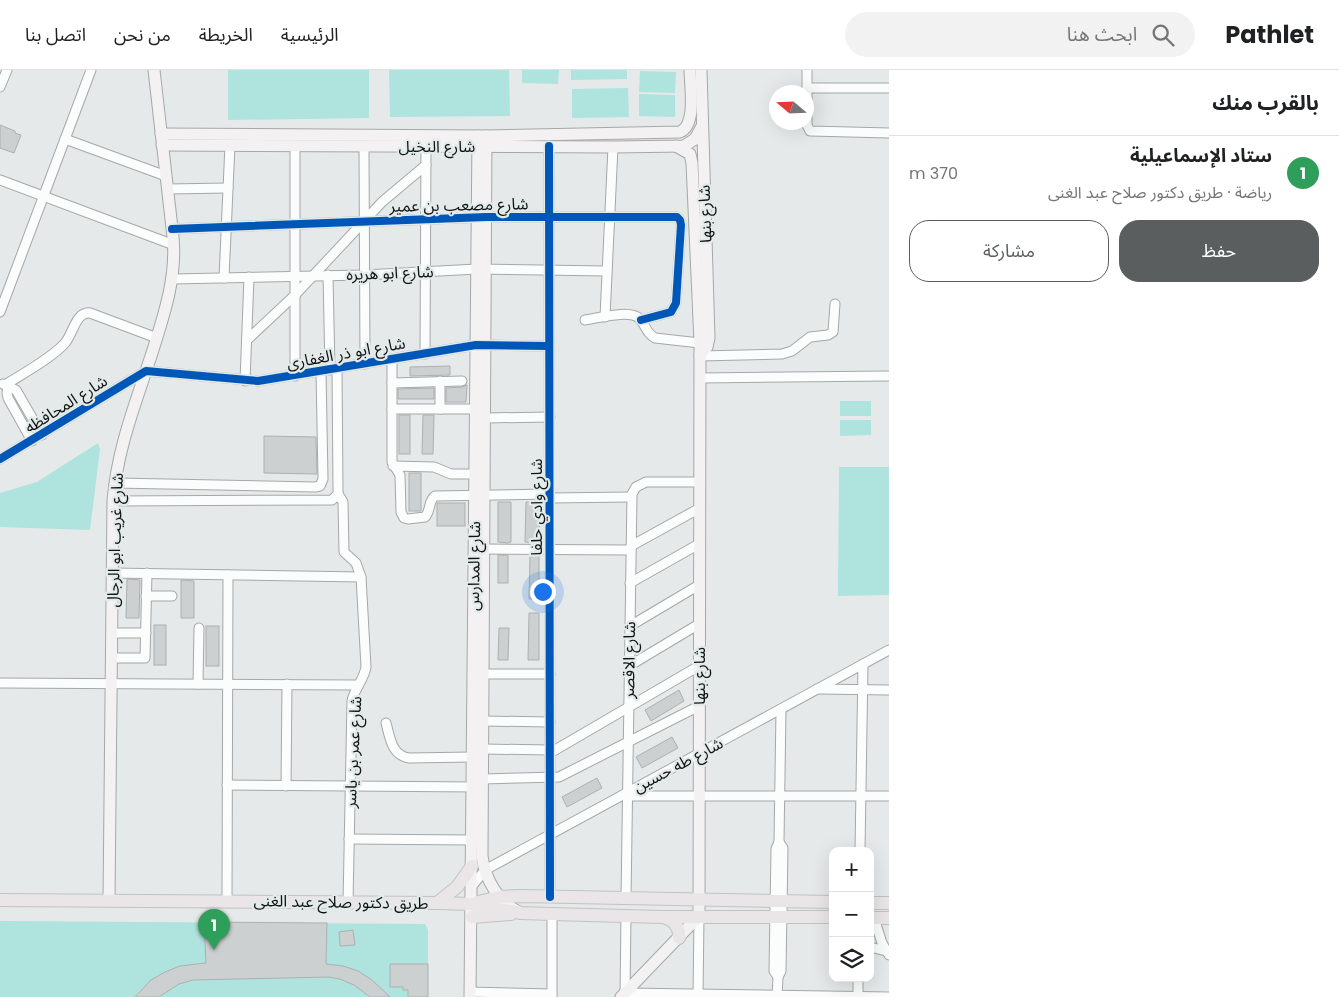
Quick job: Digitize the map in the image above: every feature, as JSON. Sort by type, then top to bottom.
[{"type":"main road","name":"شارع غريب ابو الرجال","points":[[109,900],[113,500],[124,438],[157,338],[173,279],[174,245],[154,70]]},
{"type":"main road","name":"شارع النخيل","points":[[162,140],[230,146],[426,146],[482,141],[680,132],[687,127],[691,118],[690,70]]},
{"type":"main road","name":"شارع بنها","points":[[700,356],[707,347],[709,338],[701,70]]},
{"type":"main road","name":"شارع النخيل","points":[[162,140],[482,141],[549,146],[684,146],[692,142],[702,126]]},
{"type":"main road","name":"شارع المدارس","points":[[482,141],[481,345],[485,418],[479,495],[472,757],[479,785],[482,856],[485,870],[500,897],[510,907],[521,913]]},
{"type":"main road","points":[[676,146],[690,154],[695,146],[703,150]]},
{"type":"main road","name":"شارع بنها","points":[[690,154],[692,163],[700,343],[699,916]]},
{"type":"main road","name":"شارع المدارس","points":[[470,994],[472,840],[479,785],[483,721],[484,549],[475,474],[475,409],[481,345]]},
{"type":"main road","points":[[437,903],[457,887],[472,866]]},
{"type":"main road","name":"طريق دكتور صلاح عبد الغنى","points":[[472,911],[500,897],[829,902]]},
{"type":"main road","name":"طريق دكتور صلاح عبد الغنى","points":[[0,900],[437,903],[472,911],[521,913],[663,917],[829,917]]},
{"type":"main road","points":[[874,903],[889,903]]},
{"type":"main road","points":[[624,996],[699,916]]},
{"type":"main road","points":[[663,917],[674,922],[680,932],[679,938]]},
{"type":"main road","points":[[874,918],[889,918]]},
{"type":"street","points":[[0,87],[6,70]]},
{"type":"street","points":[[0,312],[91,70]]},
{"type":"street","points":[[806,70],[807,85]]},
{"type":"street","points":[[814,88],[889,88]]},
{"type":"street","points":[[810,130],[889,133]]},
{"type":"street","points":[[65,139],[166,176]]},
{"type":"street","points":[[224,278],[230,146]]},
{"type":"street","points":[[294,376],[295,146]]},
{"type":"street","points":[[364,146],[364,364]]},
{"type":"street","points":[[424,354],[426,146]]},
{"type":"street","name":"شارع وادي حلفا","points":[[549,146],[550,897]]},
{"type":"street","points":[[605,317],[614,147]]},
{"type":"street","points":[[247,340],[295,295],[382,202],[426,165]]},
{"type":"street","points":[[0,180],[174,245]]},
{"type":"street","points":[[168,189],[228,188]]},
{"type":"street","name":"شارع مصعب بن عمير","points":[[172,229],[426,218],[677,217],[680,220],[675,308],[671,312],[641,320]]},
{"type":"street","name":"شارع ابو هريره","points":[[173,279],[313,276],[481,269],[608,271]]},
{"type":"street","points":[[112,573],[362,577],[356,563],[344,552],[342,502],[338,494],[329,370],[328,275]]},
{"type":"street","points":[[245,381],[249,277]]},
{"type":"street","points":[[700,356],[782,354],[789,352],[810,337],[828,335],[833,332],[835,304]]},
{"type":"street","points":[[4,385],[60,348],[72,334],[80,316],[85,312],[157,338]]},
{"type":"street","points":[[585,320],[630,314],[641,320],[649,335],[654,338],[700,343]]},
{"type":"street","name":"شارع ابو ذر الغفارى","points":[[146,371],[245,381],[264,380],[481,345],[550,346]]},
{"type":"street","points":[[392,359],[392,462],[400,475],[401,512],[402,516],[406,519],[425,517],[435,496],[631,497],[633,490],[642,483],[700,482]]},
{"type":"street","points":[[115,483],[320,486],[329,370]]},
{"type":"street","name":"شارع المحافظه","points":[[0,460],[146,371]]},
{"type":"street","points":[[700,378],[889,376]]},
{"type":"street","points":[[392,383],[462,381]]},
{"type":"street","points":[[440,382],[440,409]]},
{"type":"street","points":[[4,385],[18,392],[42,435]]},
{"type":"street","points":[[4,385],[8,398],[32,441]]},
{"type":"street","points":[[392,409],[475,409]]},
{"type":"street","points":[[485,418],[550,417]]},
{"type":"street","points":[[393,466],[437,467],[449,474],[475,474]]},
{"type":"street","points":[[113,500],[328,501],[335,498],[338,494]]},
{"type":"street","name":"شارع الاقصر","points":[[626,899],[631,497]]},
{"type":"street","points":[[484,549],[630,548],[700,508]]},
{"type":"street","points":[[630,583],[700,544]]},
{"type":"street","points":[[111,658],[145,658],[147,574]]},
{"type":"street","points":[[227,901],[228,575]]},
{"type":"street","name":"شارع عمر بن ياسر","points":[[348,902],[352,701],[358,685],[364,677],[366,667],[362,577]]},
{"type":"street","points":[[630,626],[699,585]]},
{"type":"street","points":[[146,596],[172,596]]},
{"type":"street","points":[[629,666],[699,624]]},
{"type":"street","points":[[198,628],[198,684]]},
{"type":"street","points":[[112,633],[146,633]]},
{"type":"street","name":"شارع طه حسين","points":[[472,886],[485,870],[628,794],[889,650]]},
{"type":"street","points":[[860,847],[863,664]]},
{"type":"street","points":[[482,749],[550,751],[629,708],[699,666]]},
{"type":"street","points":[[483,674],[550,674]]},
{"type":"street","points":[[0,683],[358,685]]},
{"type":"street","points":[[286,786],[287,684]]},
{"type":"street","points":[[816,689],[889,690]]},
{"type":"street","points":[[227,786],[479,785],[562,776],[699,706]]},
{"type":"street","points":[[777,996],[778,977],[781,971],[778,917],[783,848],[779,842],[782,709]]},
{"type":"street","points":[[483,721],[550,722]]},
{"type":"street","points":[[386,722],[393,748],[401,756],[409,758],[472,757]]},
{"type":"street","points":[[628,794],[889,796]]},
{"type":"street","points":[[349,839],[472,840]]},
{"type":"street","points":[[470,994],[552,996],[552,914]]},
{"type":"street","points":[[626,915],[624,996],[889,997]]},
{"type":"street","name":"شارع بنها","points":[[698,995],[699,916]]},
{"type":"street","points":[[874,924],[887,953]]},
{"type":"street","points":[[874,948],[887,953]]},
{"type":"street","points":[[858,982],[858,996]]},
{"type":"shaded area","points":[[228,70],[369,70],[369,118],[228,120]]},
{"type":"shaded area","points":[[389,70],[509,70],[510,116],[390,117]]},
{"type":"shaded area","points":[[522,70],[559,70],[558,84],[522,83]]},
{"type":"shaded area","points":[[571,70],[627,70],[627,79],[571,80]]},
{"type":"shaded area","points":[[640,71],[676,72],[675,93],[639,92]]},
{"type":"shaded area","points":[[628,88],[629,117],[572,118],[572,89]]},
{"type":"shaded area","points":[[639,94],[675,95],[675,117],[639,116]]},
{"type":"shaded area","points":[[840,401],[871,401],[871,416],[840,416]]},
{"type":"shaded area","points":[[840,420],[871,420],[871,435],[840,436]]},
{"type":"shaded area","points":[[98,443],[100,449],[90,530],[0,527],[0,493],[37,482]]},
{"type":"shaded area","points":[[839,467],[889,467],[889,595],[838,596]]},
{"type":"shaded area","points":[[0,921],[425,924],[428,930],[428,997],[0,997]]},
{"type":"building","points":[[0,125],[21,135],[14,153],[0,148]]},
{"type":"building","points":[[450,366],[450,375],[410,376],[410,367]]},
{"type":"building","points":[[467,385],[466,402],[446,402],[446,388]]},
{"type":"building","points":[[434,388],[434,399],[398,399],[398,389]]},
{"type":"building","points":[[399,415],[410,415],[410,454],[399,454]]},
{"type":"building","points":[[423,415],[434,415],[433,454],[422,454]]},
{"type":"building","points":[[264,436],[316,437],[317,474],[264,473]]},
{"type":"building","points":[[409,473],[421,473],[421,511],[409,511]]},
{"type":"building","points":[[498,502],[511,502],[511,542],[508,543],[498,542]]},
{"type":"building","points":[[526,502],[540,502],[539,543],[525,542]]},
{"type":"building","points":[[437,503],[465,503],[465,526],[437,526]]},
{"type":"building","points":[[498,555],[508,555],[508,583],[498,583]]},
{"type":"building","points":[[530,556],[539,556],[539,599],[529,599]]},
{"type":"building","points":[[127,579],[140,580],[139,618],[126,618]]},
{"type":"building","points":[[181,580],[194,581],[194,618],[181,618]]},
{"type":"building","points":[[529,613],[539,613],[539,660],[528,660]]},
{"type":"building","points":[[154,625],[166,625],[166,665],[154,665]]},
{"type":"building","points":[[206,626],[219,626],[219,666],[206,666]]},
{"type":"building","points":[[499,628],[509,628],[508,660],[498,660]]},
{"type":"building","points":[[679,690],[684,701],[651,721],[645,710]]},
{"type":"building","points":[[672,737],[678,748],[642,768],[636,757]]},
{"type":"building","points":[[597,778],[602,788],[567,807],[562,797]]},
{"type":"building","points":[[204,922],[327,923],[326,964],[343,966],[358,971],[372,980],[390,997],[370,997],[354,985],[340,979],[328,977],[193,980],[179,984],[159,997],[135,997],[151,980],[165,972],[180,966],[206,963]]},
{"type":"building","points":[[353,930],[355,945],[340,946],[339,932]]},
{"type":"building","points":[[390,964],[428,964],[428,997],[408,997],[408,990],[403,990],[403,987],[390,987]]},
{"type":"cycle path","points":[[549,146],[550,897]]},
{"type":"cycle path","points":[[172,229],[486,217],[677,217],[681,225],[676,303],[671,312],[641,320]]},
{"type":"cycle path","points":[[0,459],[146,371],[258,381],[476,345],[549,346]]},
{"type":"place","name":"ستاد الإسماعيلية","points":[[214,950]]}]
